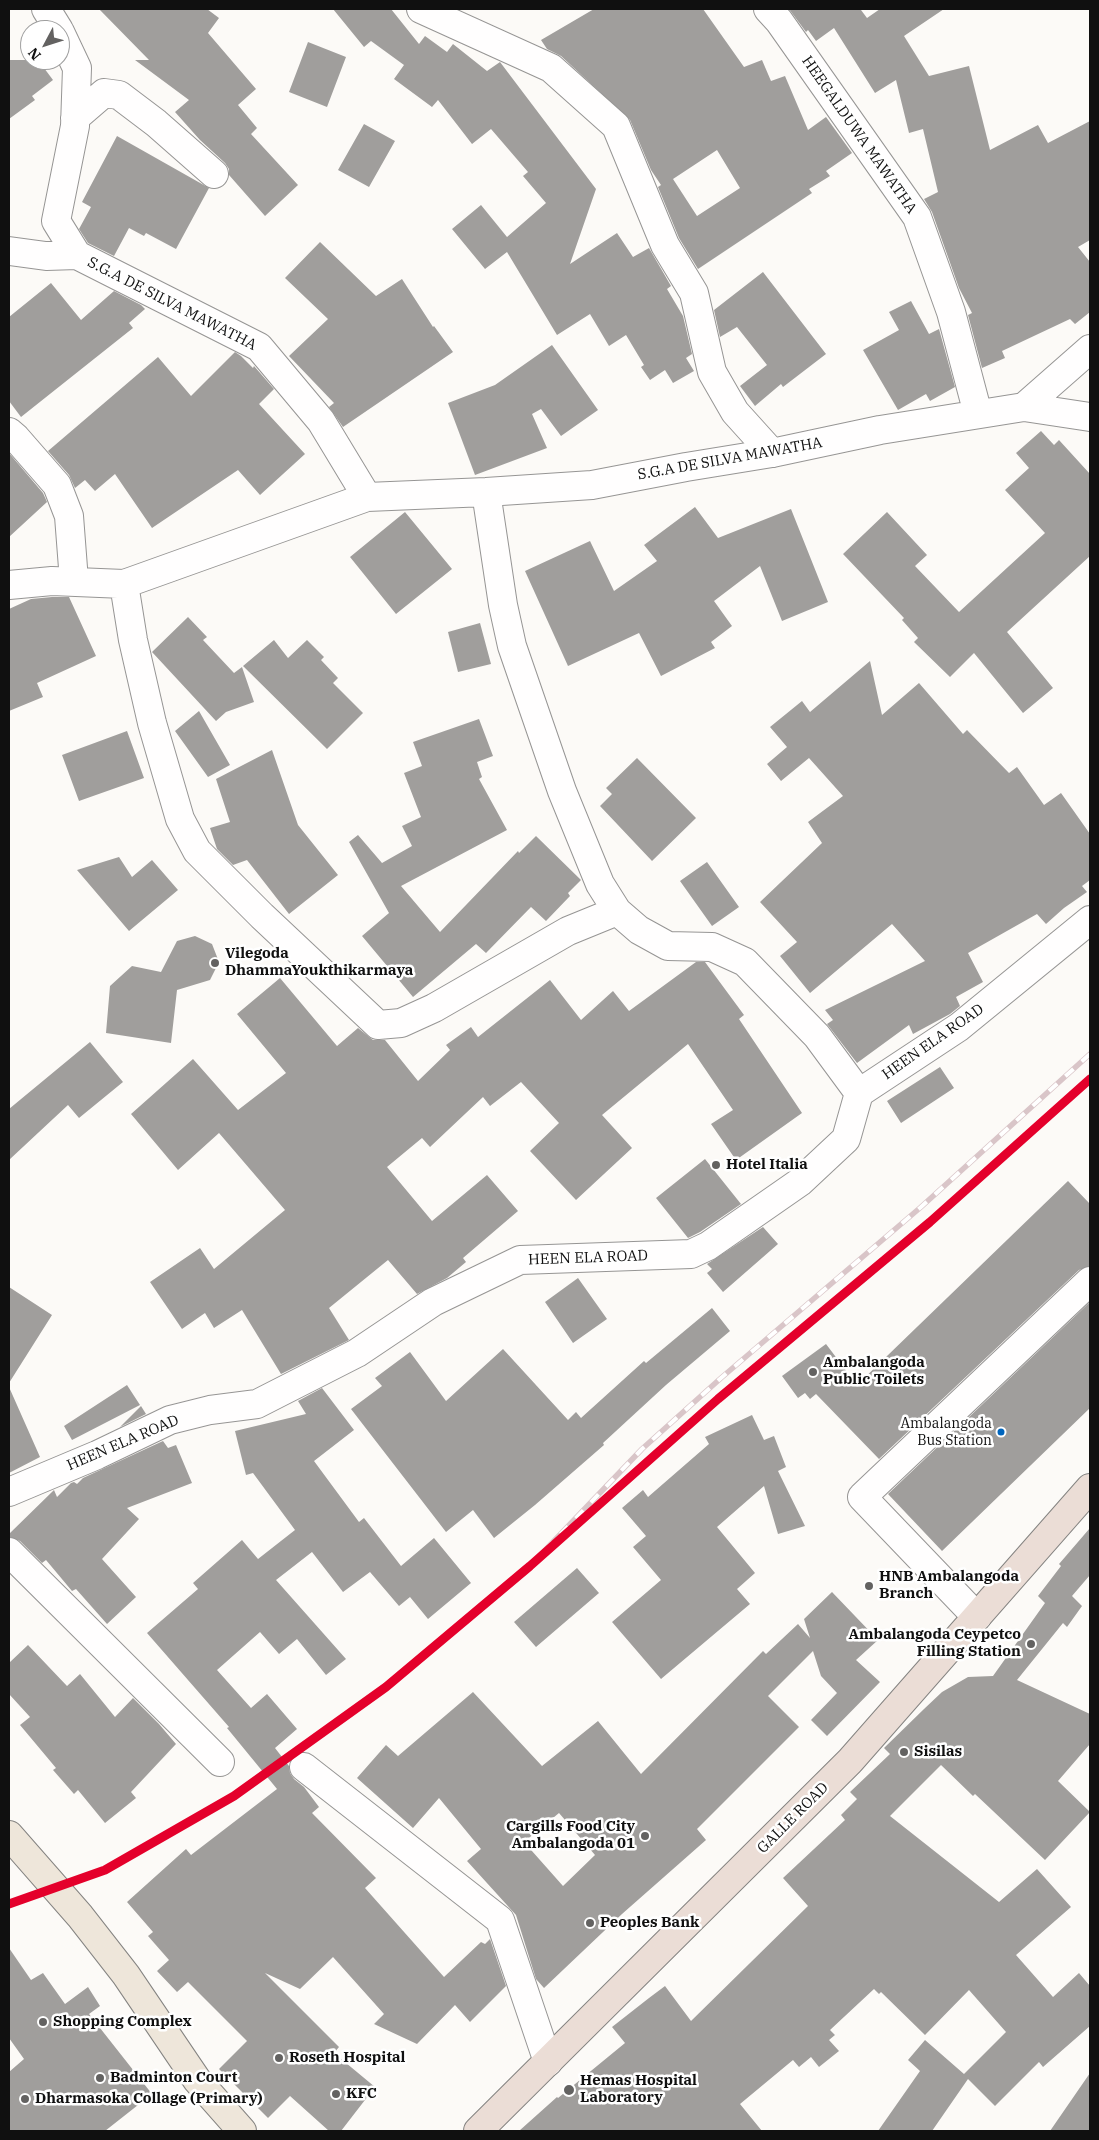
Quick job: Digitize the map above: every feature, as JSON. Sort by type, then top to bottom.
[{"type":"highway","name":"GALLE ROAD","points":[[478,2131],[850,1762],[1090,1488]]},
{"type":"main road","points":[[9,1835],[80,1916],[126,1975],[197,2080],[242,2131]]},
{"type":"street","name":"S.G.A DE SILVA MAWATHA","points":[[46,9],[54,20]]},
{"type":"street","points":[[421,9],[551,68],[616,126],[665,244],[694,293],[712,372],[735,412],[772,453]]},
{"type":"street","name":"HEEGALDUWA MAWATHA","points":[[768,9],[779,21],[917,217],[952,312],[978,414]]},
{"type":"street","name":"S.G.A DE SILVA MAWATHA","points":[[70,53],[77,68],[75,118],[56,221],[76,255],[259,347],[321,421],[367,497]]},
{"type":"street","points":[[75,118],[104,93],[119,95],[214,174]]},
{"type":"street","points":[[9,251],[46,256],[76,255]]},
{"type":"street","points":[[1024,407],[1090,349]]},
{"type":"street","name":"S.G.A DE SILVA MAWATHA","points":[[9,585],[52,581],[124,584],[367,497],[592,485],[772,453],[880,430],[1024,407],[1090,417]]},
{"type":"street","points":[[9,432],[57,485],[69,516],[74,582]]},
{"type":"street","points":[[486,492],[503,605],[512,646],[562,791],[600,884],[617,911],[639,930],[668,946],[712,947],[745,962],[818,1036],[859,1093]]},
{"type":"street","points":[[124,584],[133,640],[152,723],[180,819],[197,851],[262,916],[378,1025],[401,1023],[434,1008],[568,931],[617,911]]},
{"type":"street","name":"HEEN ELA ROAD","points":[[9,1492],[96,1455],[170,1420],[210,1410],[257,1404],[356,1353],[433,1302],[520,1260],[691,1254],[708,1246],[800,1182],[846,1139],[859,1093],[959,1027],[1090,920]]},
{"type":"street","points":[[977,1617],[862,1498],[1090,1281]]},
{"type":"street","points":[[9,1552],[220,1762]]},
{"type":"street","points":[[304,1767],[500,1920],[548,2062]]},
{"type":"building","points":[[99,9],[207,9],[219,18],[208,33],[256,89],[238,105],[257,128],[251,134],[298,185],[265,216],[229,175],[229,169],[225,163],[200,140],[175,112],[189,100],[135,60],[149,60]]},
{"type":"building","points":[[333,9],[391,9],[419,44],[425,36],[447,52],[453,44],[487,71],[500,62],[596,189],[570,264],[617,233],[633,257],[649,248],[671,286],[667,289],[683,316],[692,354],[686,358],[694,371],[673,383],[665,370],[650,380],[641,367],[644,365],[626,335],[609,346],[590,314],[557,335],[507,252],[485,269],[452,229],[481,205],[507,237],[546,203],[523,176],[528,172],[491,129],[472,144],[438,100],[432,107],[394,79],[404,65],[371,41],[364,47]]},
{"type":"building","points":[[594,9],[703,9],[744,67],[762,60],[771,81],[785,76],[808,130],[826,117],[852,153],[826,171],[830,176],[809,189],[812,193],[698,269],[679,238],[658,187],[661,185],[651,170],[630,120],[561,56],[547,49],[541,40]],"holes":[[[717,150],[740,188],[697,216],[673,179]]]},
{"type":"building","points":[[789,9],[863,9],[861,10],[867,18],[880,9],[944,9],[904,36],[929,76],[969,66],[990,150],[1038,125],[1048,143],[1090,121],[1090,240],[1078,247],[1090,262],[1090,312],[1075,324],[1070,319],[1002,351],[1005,358],[982,368],[968,315],[972,313],[959,288],[932,212],[924,199],[938,192],[923,129],[909,133],[896,80],[875,93],[834,28],[816,41],[808,30],[806,32]]},
{"type":"building","points":[[308,42],[346,57],[327,107],[289,92]]},
{"type":"building","points":[[9,60],[20,60],[20,70],[46,70],[53,80],[32,96],[35,100],[9,119]]},
{"type":"building","points":[[364,124],[395,141],[369,187],[338,170]]},
{"type":"building","points":[[117,136],[209,188],[176,249],[146,233],[144,236],[129,228],[114,256],[88,243],[79,229],[91,207],[82,202]]},
{"type":"building","points":[[320,242],[376,296],[402,279],[433,327],[453,352],[343,427],[329,407],[334,403],[289,356],[328,319],[285,278]]},
{"type":"building","points":[[763,272],[826,354],[783,387],[781,384],[755,406],[740,386],[767,365],[737,327],[720,337],[714,310]]},
{"type":"building","points":[[51,283],[81,320],[114,291],[145,309],[129,323],[133,328],[21,417],[9,401],[9,317]]},
{"type":"building","points":[[911,301],[929,334],[939,329],[955,387],[930,401],[926,394],[898,410],[863,350],[899,330],[889,312]]},
{"type":"building","points":[[552,345],[598,410],[561,436],[541,409],[532,414],[547,448],[475,475],[448,403],[495,385]]},
{"type":"building","points":[[235,352],[253,368],[254,366],[274,389],[259,404],[305,454],[260,495],[238,470],[152,528],[115,474],[95,491],[85,480],[75,488],[69,475],[48,451],[158,357],[191,396]]},
{"type":"building","points":[[1041,431],[1054,445],[1059,440],[1090,474],[1090,556],[1007,632],[1053,688],[1023,713],[974,653],[950,677],[914,642],[918,638],[902,620],[904,618],[843,554],[887,512],[927,555],[915,566],[959,612],[1045,533],[1005,490],[1029,468],[1016,453]]},
{"type":"building","points":[[9,453],[43,493],[47,502],[9,537]]},
{"type":"building","points":[[695,507],[718,538],[791,509],[828,602],[782,621],[760,566],[714,601],[732,626],[711,642],[715,648],[661,676],[639,633],[568,666],[525,571],[590,541],[614,591],[657,561],[644,545]]},
{"type":"building","points":[[405,512],[452,569],[396,614],[350,557]]},
{"type":"building","points":[[69,597],[96,656],[37,683],[43,697],[9,711],[9,609],[31,599]]},
{"type":"building","points":[[188,617],[207,637],[203,640],[234,673],[242,667],[254,702],[226,712],[216,721],[152,652]]},
{"type":"building","points":[[480,623],[491,664],[458,672],[448,632]]},
{"type":"building","points":[[274,640],[288,658],[307,640],[324,657],[321,660],[338,678],[333,683],[363,713],[327,749],[243,666]]},
{"type":"building","points":[[870,661],[882,715],[919,683],[963,734],[967,730],[1009,773],[1017,767],[1044,805],[1061,793],[1090,834],[1090,880],[1082,886],[1087,892],[1064,908],[1046,924],[1037,914],[968,953],[983,982],[956,997],[960,1006],[950,1014],[913,1034],[909,1025],[857,1063],[827,1024],[833,1020],[825,1010],[925,961],[892,924],[810,993],[780,956],[797,942],[760,902],[822,843],[808,822],[843,796],[809,758],[781,781],[767,764],[787,747],[770,727],[802,701],[810,712]]},
{"type":"building","points":[[199,711],[230,765],[208,777],[175,731]]},
{"type":"building","points":[[479,719],[493,756],[477,762],[482,777],[479,779],[507,830],[401,886],[440,932],[518,851],[519,853],[536,836],[581,880],[568,893],[570,896],[546,921],[531,907],[486,953],[476,944],[413,997],[362,936],[389,913],[349,842],[358,835],[382,863],[412,846],[402,826],[421,817],[404,773],[422,766],[413,742]]},
{"type":"building","points":[[127,731],[144,778],[79,801],[62,755]]},
{"type":"building","points":[[272,750],[298,825],[338,875],[289,914],[247,860],[233,865],[217,849],[210,828],[230,822],[216,779]]},
{"type":"building","points":[[637,758],[696,818],[652,861],[600,806],[612,794],[606,788]]},
{"type":"building","points":[[119,857],[132,877],[152,860],[178,890],[129,931],[77,870]]},
{"type":"building","points":[[707,862],[739,907],[712,926],[680,881]]},
{"type":"building","points":[[195,936],[212,944],[219,962],[210,980],[177,990],[171,1043],[106,1033],[110,986],[132,966],[161,972],[177,941]]},
{"type":"building","points":[[696,962],[705,962],[744,1015],[739,1019],[802,1113],[736,1160],[711,1124],[733,1110],[688,1044],[602,1115],[632,1148],[576,1200],[530,1151],[559,1123],[521,1082],[490,1106],[483,1097],[430,1147],[422,1138],[387,1167],[432,1221],[487,1175],[518,1211],[463,1258],[466,1262],[447,1278],[417,1294],[388,1260],[329,1308],[349,1340],[281,1374],[242,1310],[214,1328],[205,1313],[182,1329],[150,1282],[200,1248],[214,1269],[285,1210],[219,1133],[178,1170],[131,1114],[193,1059],[238,1110],[286,1073],[237,1014],[280,978],[337,1046],[358,1028],[373,1040],[385,1040],[418,1081],[450,1050],[446,1045],[471,1027],[478,1037],[550,980],[581,1020],[613,991],[629,1011]]},
{"type":"building","points":[[90,1042],[123,1082],[79,1118],[68,1105],[9,1160],[9,1109]]},
{"type":"building","points":[[940,1067],[954,1088],[901,1123],[887,1101]]},
{"type":"building","points":[[705,1159],[741,1204],[688,1238],[656,1198]]},
{"type":"building","points":[[1068,1181],[1090,1204],[1090,1266],[1079,1270],[879,1459],[816,1394],[810,1399],[805,1393],[798,1398],[782,1376],[826,1344],[857,1385]]},
{"type":"building","points":[[763,1227],[778,1244],[723,1292],[707,1273],[712,1269],[707,1264]]},
{"type":"building","points":[[578,1278],[607,1319],[573,1343],[545,1302]]},
{"type":"building","points":[[9,1287],[52,1315],[9,1383]]},
{"type":"building","name":"Ambalangoda Bus Station","points":[[1090,1302],[1090,1408],[942,1551],[888,1494]]},
{"type":"building","points":[[712,1308],[730,1331],[666,1385],[603,1443],[604,1445],[494,1538],[473,1510],[446,1532],[351,1409],[382,1386],[375,1378],[410,1352],[446,1401],[503,1349],[568,1420],[576,1412],[581,1418],[644,1361],[646,1363]]},
{"type":"building","points":[[127,1385],[140,1405],[72,1440],[64,1426]]},
{"type":"building","points":[[9,1387],[40,1457],[9,1473]]},
{"type":"building","points":[[322,1388],[354,1430],[314,1461],[359,1522],[364,1518],[401,1566],[434,1538],[471,1583],[428,1619],[410,1597],[399,1606],[370,1572],[343,1592],[312,1552],[276,1580],[346,1659],[326,1675],[297,1639],[279,1654],[260,1632],[217,1670],[251,1708],[267,1694],[297,1729],[275,1748],[289,1766],[290,1773],[294,1779],[304,1787],[319,1807],[312,1813],[376,1878],[365,1888],[444,1977],[481,1942],[485,1944],[490,1939],[506,1986],[470,2022],[455,2005],[417,2044],[374,2024],[384,2014],[333,1957],[300,1989],[265,1973],[339,2047],[334,2053],[375,2087],[341,2131],[329,2131],[290,2096],[268,2118],[219,2069],[247,2041],[188,1982],[177,1992],[157,1971],[169,1960],[148,1936],[153,1932],[127,1902],[186,1849],[191,1855],[277,1789],[227,1728],[229,1727],[147,1633],[198,1589],[193,1583],[242,1540],[258,1559],[295,1530],[253,1473],[246,1475],[235,1431],[306,1414],[298,1401]]},
{"type":"building","points":[[141,1406],[146,1414],[120,1427]]},
{"type":"building","points":[[752,1415],[764,1440],[774,1436],[786,1467],[778,1471],[805,1526],[778,1534],[764,1486],[717,1527],[755,1573],[737,1589],[750,1604],[661,1679],[612,1622],[661,1580],[633,1547],[646,1536],[622,1508],[643,1490],[648,1497],[709,1444],[705,1437]]},
{"type":"building","points":[[163,1441],[168,1448],[176,1445],[192,1483],[127,1508],[139,1519],[102,1559],[136,1597],[107,1624],[76,1589],[72,1591],[46,1560],[42,1563],[20,1541],[9,1537],[9,1534],[54,1490],[57,1497],[71,1483],[77,1484],[83,1478]]},
{"type":"building","points":[[1090,1528],[1090,1575],[1072,1596],[1082,1606],[1067,1627],[1063,1623],[1017,1680],[1090,1714],[1090,1744],[1058,1781],[1090,1812],[1045,1860],[975,1794],[973,1796],[941,1765],[890,1816],[999,1902],[1037,1869],[1071,1907],[1016,1955],[1053,1997],[1079,1973],[1090,1986],[1090,2026],[1043,2067],[1039,2062],[995,2106],[968,2079],[932,2131],[878,2131],[920,2071],[908,2060],[925,2040],[964,2074],[1006,2032],[969,1990],[925,2035],[881,1992],[879,1994],[874,1989],[830,2030],[835,2035],[829,2040],[839,2051],[819,2067],[811,2057],[799,2067],[793,2060],[740,2104],[762,2131],[519,2131],[557,2097],[625,2043],[612,2027],[649,1998],[665,1986],[691,2021],[808,1906],[783,1878],[845,1820],[841,1815],[857,1799],[850,1792],[890,1754],[884,1748],[924,1709],[942,1692],[968,1677],[993,1676],[1045,1603],[1038,1596],[1061,1566],[1059,1564]]},
{"type":"building","points":[[577,1568],[599,1593],[536,1647],[514,1622]]},
{"type":"building","points":[[832,1592],[878,1640],[856,1660],[880,1682],[827,1736],[811,1720],[837,1693],[821,1676],[813,1651],[768,1696],[799,1727],[697,1829],[706,1840],[622,1914],[544,1988],[536,1979],[516,1915],[467,1861],[481,1849],[439,1798],[413,1828],[357,1778],[386,1745],[398,1756],[473,1692],[542,1766],[598,1721],[641,1774],[763,1651],[766,1654],[798,1624],[810,1638],[804,1619]],"holes":[[[559,1813],[595,1855],[563,1886],[524,1842]]]},
{"type":"building","points":[[28,1645],[67,1686],[80,1674],[115,1717],[133,1698],[176,1744],[131,1792],[136,1798],[105,1823],[78,1790],[74,1794],[53,1770],[56,1768],[20,1725],[30,1717],[9,1694],[9,1663]]},
{"type":"building","points":[[9,1948],[31,1980],[43,1973],[65,2004],[88,1987],[100,2006],[89,2014],[152,2094],[105,2131],[9,2131],[9,2072],[24,2059],[9,2038]]},
{"type":"building","points":[[1090,2073],[1090,2131],[1050,2131]]},
{"type":"railway","points":[[530,1566],[642,1449],[721,1378],[921,1207],[1090,1054]]},
{"type":"transit line","points":[[9,1904],[105,1870],[234,1796],[386,1687],[530,1566],[718,1399],[930,1222],[1090,1079]]},
{"type":"place","name":"Vilegoda DhammaYoukthikarmaya","points":[[215,963]]},
{"type":"place","name":"Hotel Italia","points":[[716,1165]]},
{"type":"place","name":"Ambalangoda Public Toilets","points":[[813,1372]]},
{"type":"place","name":"Ambalangoda Bus Station","points":[[1001,1432]]},
{"type":"place","name":"HNB Ambalangoda Branch","points":[[869,1586]]},
{"type":"place","name":"Ambalangoda Ceypetco Filling Station","points":[[1031,1644]]},
{"type":"place","name":"Sisilas","points":[[904,1752]]},
{"type":"place","name":"Cargills Food City Ambalangoda 01","points":[[645,1836]]},
{"type":"place","name":"Peoples Bank","points":[[590,1923]]},
{"type":"place","name":"Shopping Complex","points":[[43,2022]]},
{"type":"place","name":"Roseth Hospital","points":[[279,2058]]},
{"type":"place","name":"Badminton Court","points":[[100,2078]]},
{"type":"place","name":"Hemas Hospital Laboratory","points":[[569,2090]]},
{"type":"place","name":"KFC","points":[[336,2094]]},
{"type":"place","name":"Dharmasoka Collage (Primary)","points":[[25,2099]]}]
